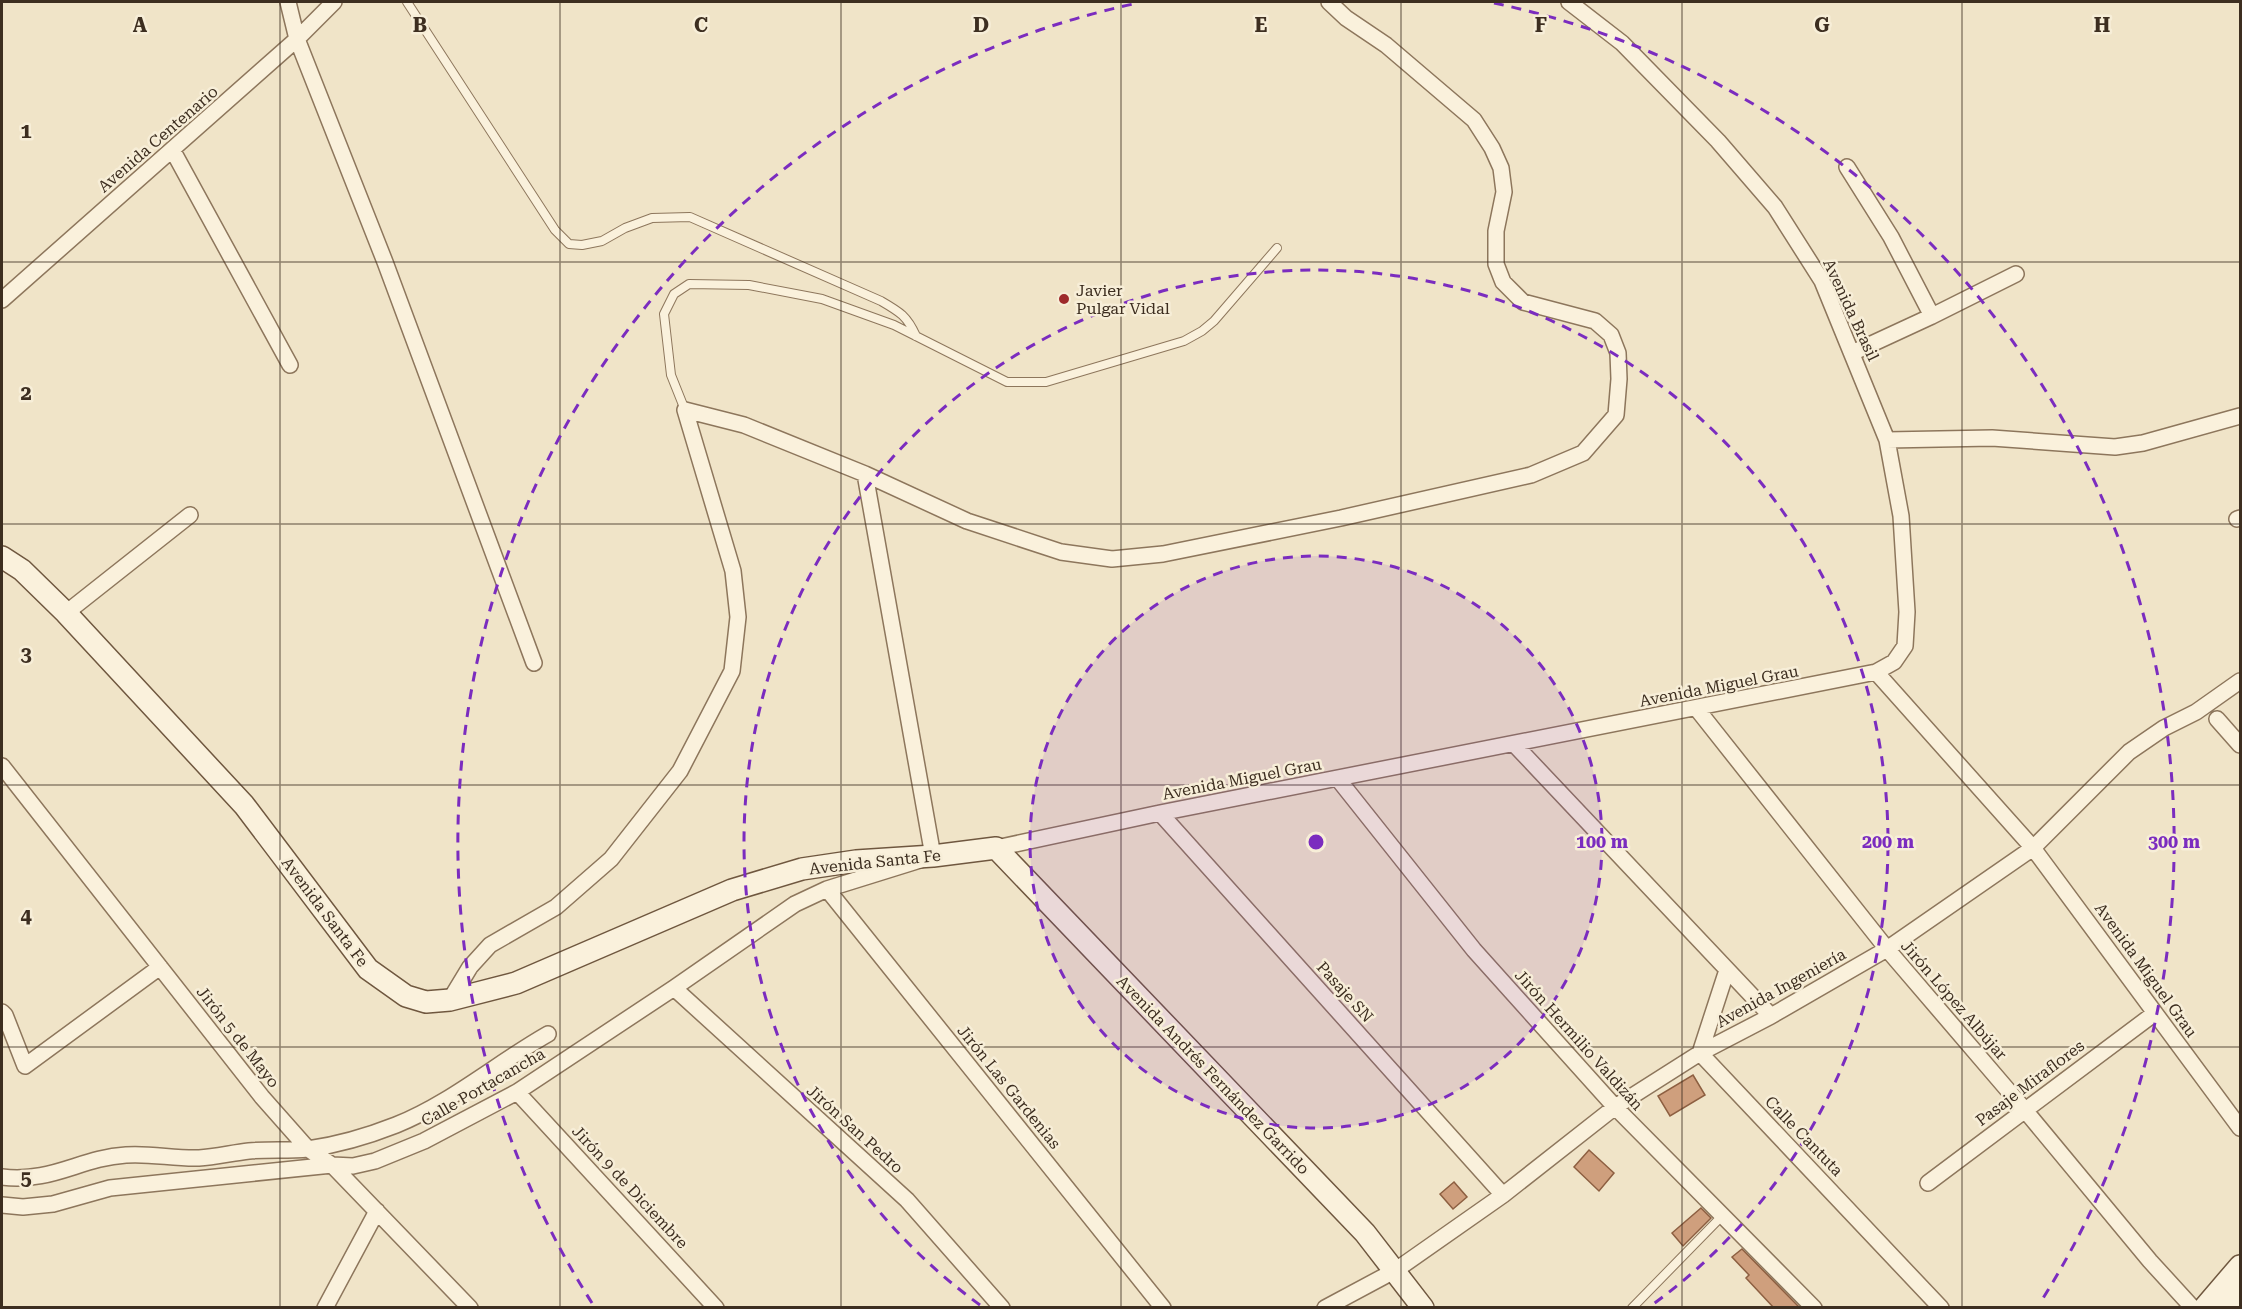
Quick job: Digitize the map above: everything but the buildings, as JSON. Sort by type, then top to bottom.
[{"type":"street","points":[[288,2],[297,39],[385,262],[534,663]]},
{"type":"street","name":"Avenida Centenario","points":[[2,300],[173,151],[297,39],[334,2]]},
{"type":"street","points":[[685,410],[744,425],[865,474],[967,521],[1061,552],[1112,560],[1163,554],[1498,483],[1531,475],[1583,453],[1616,415],[1619,379],[1618,353],[1611,335],[1595,321],[1523,302],[1503,282],[1496,264],[1496,231],[1504,192],[1501,168],[1492,148],[1474,120],[1386,45],[1346,18],[1329,2]]},
{"type":"street","name":"Avenida Brasil","points":[[1569,2],[1622,43],[1718,141],[1775,207],[1822,281],[1887,440],[1901,516],[1907,612],[1905,646],[1894,662],[1876,672]]},
{"type":"street","points":[[173,151],[290,365]]},
{"type":"street","points":[[1847,167],[1891,237],[1932,316]]},
{"type":"street","points":[[1852,353],[2016,274]]},
{"type":"street","points":[[450,1000],[470,967],[490,945],[556,907],[611,859],[680,771],[732,671],[738,617],[733,571],[685,410]]},
{"type":"street","points":[[1887,440],[1992,438],[2115,447],[2154,440],[2241,416]]},
{"type":"street","points":[[865,474],[933,856]]},
{"type":"street","points":[[66,613],[190,515]]},
{"type":"street","name":"Avenida Santa Fe","points":[[2,557],[22,570],[66,613],[244,805],[368,969],[406,996],[426,1002],[450,1000],[516,983],[732,890],[802,869],[856,861],[933,856],[996,848]]},
{"type":"street","name":"Avenida Miguel Grau","points":[[996,848],[1160,813],[1515,745],[1876,672],[2033,848],[2241,1128]]},
{"type":"street","name":"Avenida Ingeniería","points":[[1325,1308],[1396,1270],[1503,1195],[1615,1107],[1700,1053],[1771,1016],[1887,949],[2033,848],[2129,752],[2164,728],[2196,712],[2241,681]]},
{"type":"street","name":"Jirón López Albújar","points":[[1697,709],[1887,949],[2150,1261],[2193,1308]]},
{"type":"street","points":[[2217,718],[2241,745]]},
{"type":"street","points":[[1515,745],[1771,1016]]},
{"type":"street","name":"Jirón 5 de Mayo","points":[[2,766],[262,1097],[308,1149],[332,1165],[470,1308]]},
{"type":"street","name":"Jirón Hermilio Valdizán","points":[[1338,779],[1473,950],[1615,1107],[1814,1308]]},
{"type":"street","name":"Pasaje SN","points":[[1160,813],[1503,1195]]},
{"type":"street","name":"Avenida Andrés Fernández Garrido","points":[[996,848],[1349,1216],[1396,1270],[1423,1308]]},
{"type":"street","name":"Calle Portacancha","points":[[2,1205],[23,1207],[53,1204],[110,1188],[332,1165],[353,1166],[375,1161],[424,1141],[517,1092],[795,904],[827,889],[933,856]]},
{"type":"street","name":"Jirón Las Gardenias","points":[[827,889],[1163,1308]]},
{"type":"street","points":[[2,1012],[25,1066],[160,967]]},
{"type":"street","points":[[1700,1053],[1727,970]]},
{"type":"street","name":"Jirón San Pedro","points":[[674,988],[907,1200],[1002,1308]]},
{"type":"street","name":"Pasaje Miraflores","points":[[1928,1183],[2155,1013]]},
{"type":"street","points":[[2,1177],[20,1179],[44,1177],[102,1159],[125,1155],[198,1158],[251,1151],[308,1149],[353,1140],[397,1125],[456,1094],[513,1054],[548,1034]]},
{"type":"street","name":"Calle Cantuta","points":[[1700,1053],[1941,1308]]},
{"type":"street","name":"Jirón 9 de Diciembre","points":[[517,1092],[716,1308]]},
{"type":"street","points":[[325,1308],[377,1211]]},
{"type":"street","points":[[2204,1308],[2241,1266]]},
{"type":"street","points":[[2228,1308],[2241,1293]]},
{"type":"lane","points":[[407,2],[555,230],[569,244],[582,246],[602,241],[625,228],[652,218],[690,217],[888,305],[902,313],[916,336]]},
{"type":"lane","points":[[685,410],[671,375],[664,314],[674,294],[689,284],[749,285],[822,299],[894,325],[1007,382],[1046,382],[1184,340],[1203,331],[1277,248]]},
{"type":"lane","points":[[1632,1308],[1722,1216]]},
{"type":"place","name":"Javier Pulgar Vidal","points":[[1064,299]]}]
